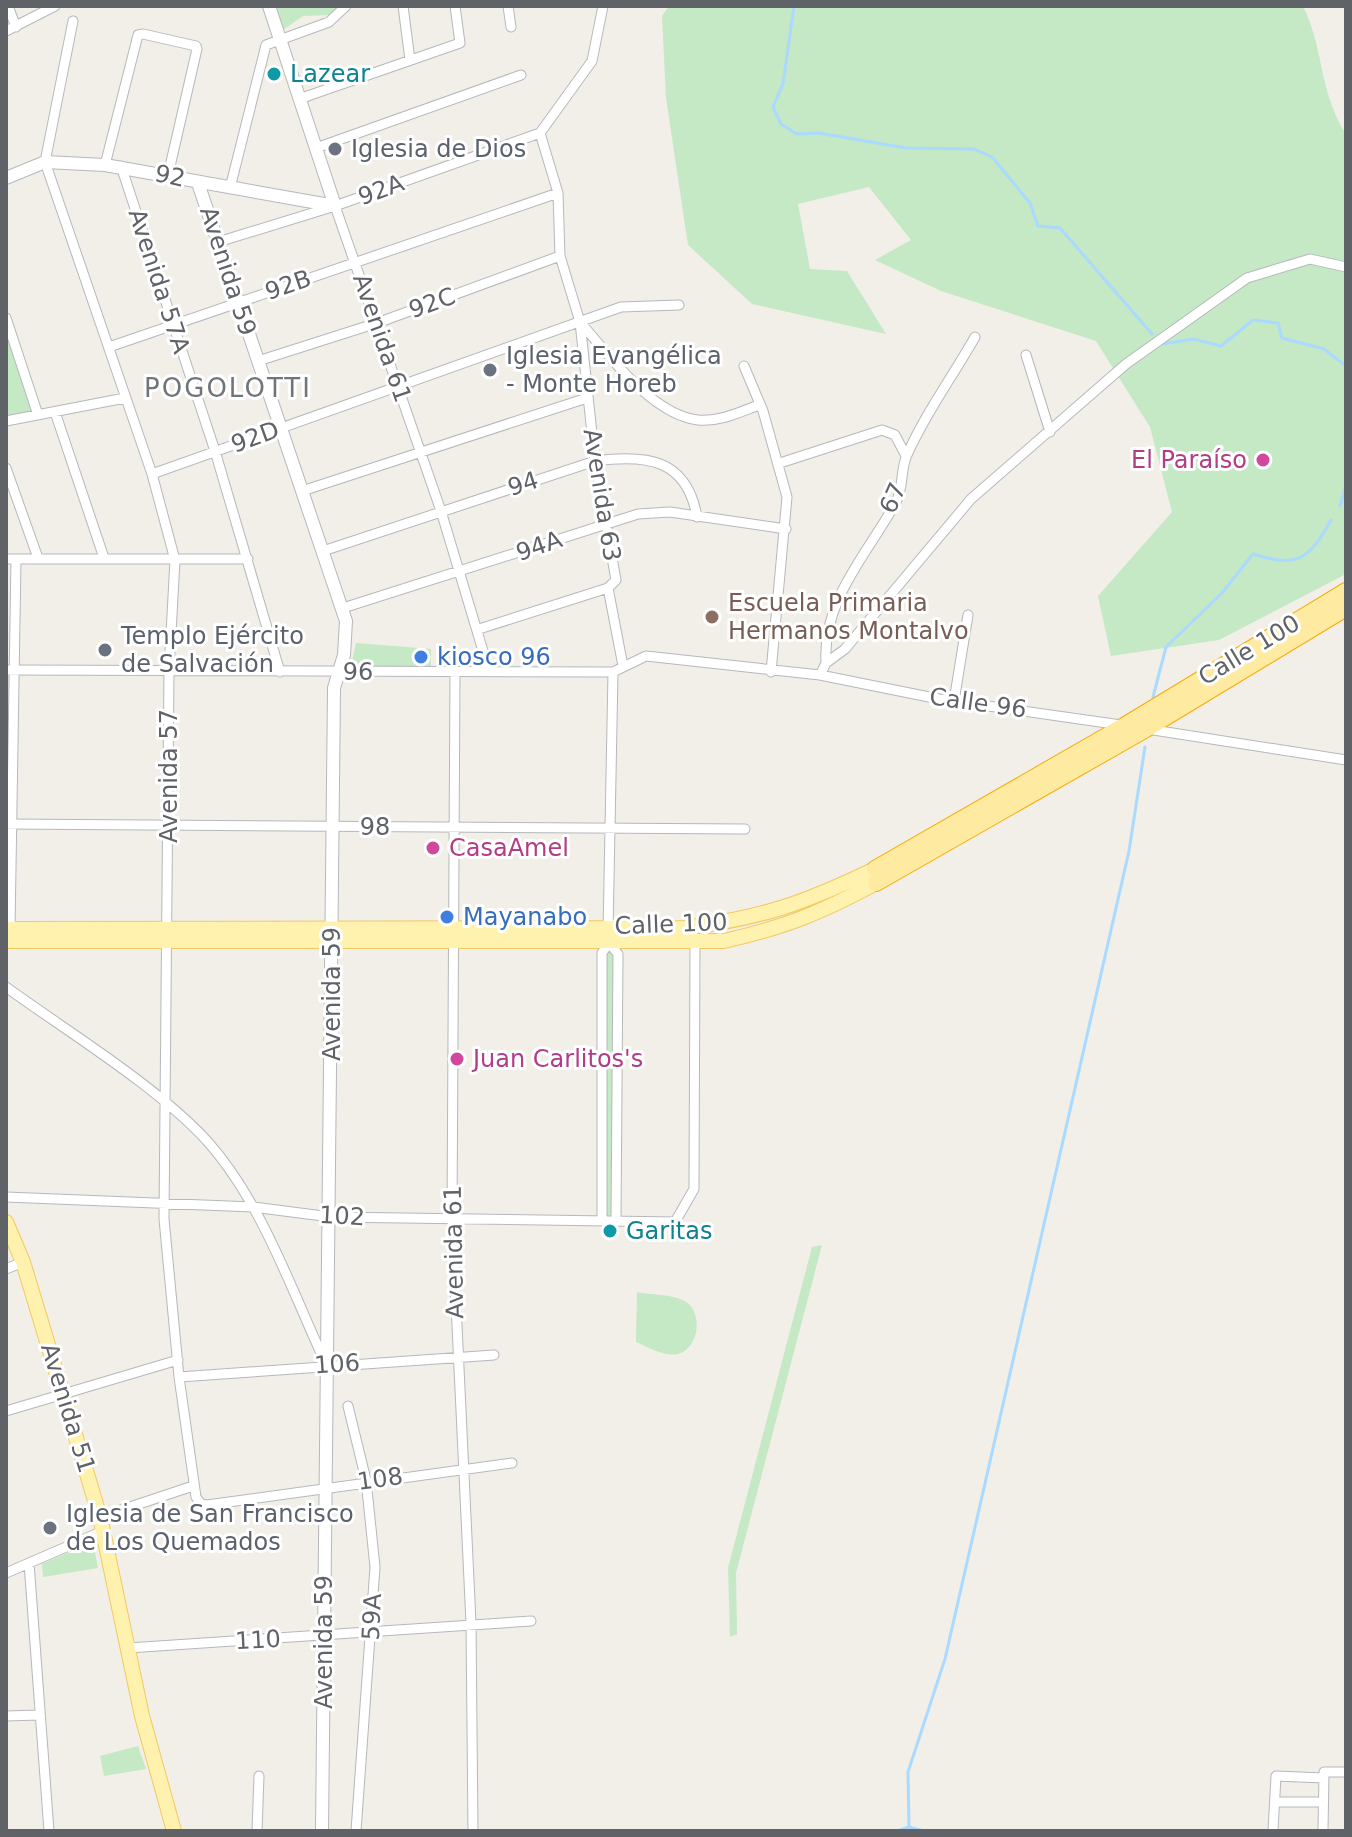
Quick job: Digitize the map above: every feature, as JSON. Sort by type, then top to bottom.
[{"type":"highway","name":"Calle 100","points":[[875,876],[1346,591]]},
{"type":"highway","name":"Calle 100","points":[[875,876],[1146,729],[1346,608]]},
{"type":"main road","name":"Calle 100","points":[[455,934],[608,926],[684,928],[747,920],[875,876]]},
{"type":"main road","name":"Calle 100","points":[[7,933],[455,934],[609,943],[695,943],[724,941],[776,930],[814,916],[875,876]]},
{"type":"main road","name":"Avenida 51","points":[[6,1222],[23,1262],[101,1524],[142,1716],[174,1831]]},
{"type":"street","points":[[8,6],[11,29],[55,6]]},
{"type":"street","name":"Avenida 61","points":[[269,6],[441,511],[479,629],[489,671]]},
{"type":"street","points":[[230,188],[266,45],[282,42],[329,22],[346,6]]},
{"type":"street","points":[[403,6],[410,60]]},
{"type":"street","points":[[299,99],[460,43],[455,6]]},
{"type":"street","points":[[508,6],[511,27]]},
{"type":"street","points":[[540,133],[592,61],[603,6]]},
{"type":"street","points":[[45,162],[73,21]]},
{"type":"street","points":[[105,165],[138,35],[196,46],[197,49],[168,175]]},
{"type":"street","points":[[316,148],[521,75]]},
{"type":"street","name":"Avenida 63","points":[[540,133],[558,193],[560,256],[580,322],[595,461],[616,580],[608,588],[623,666]]},
{"type":"street","name":"92A","points":[[218,242],[335,206],[540,133]]},
{"type":"street","name":"92","points":[[6,178],[45,162],[121,166],[198,183],[335,206]]},
{"type":"street","name":"Avenida 57","points":[[45,162],[152,474],[175,560],[169,670],[165,1202],[179,1377],[193,1486],[201,1504]]},
{"type":"street","name":"Avenida 57A","points":[[121,166],[215,451],[280,672]]},
{"type":"street","name":"Avenida 59","points":[[198,183],[343,608],[347,636],[334,688],[331,1217],[326,1364],[322,1831]]},
{"type":"street","name":"92B","points":[[109,347],[558,193]]},
{"type":"street","name":"92C","points":[[258,361],[377,323],[560,256]]},
{"type":"street","points":[[820,675],[826,663],[845,649],[971,499],[1126,364],[1247,278],[1310,259],[1346,267]]},
{"type":"street","name":"92D","points":[[152,474],[621,307],[679,305]]},
{"type":"street","points":[[6,318],[38,415]]},
{"type":"street","points":[[580,322],[623,373],[680,414],[696,420],[715,420],[759,405]]},
{"type":"street","name":"67","points":[[826,663],[825,632],[834,609],[860,556],[897,501],[906,456],[975,337]]},
{"type":"street","points":[[1026,355],[1050,432]]},
{"type":"street","points":[[744,366],[780,463],[787,497],[771,672]]},
{"type":"street","points":[[6,421],[125,398]]},
{"type":"street","points":[[302,491],[587,398]]},
{"type":"street","points":[[55,412],[104,558]]},
{"type":"street","points":[[780,463],[882,430],[895,435],[906,456]]},
{"type":"street","name":"94","points":[[323,551],[595,461],[633,458],[674,470],[691,490],[697,517]]},
{"type":"street","points":[[6,468],[38,558]]},
{"type":"street","name":"94A","points":[[343,608],[460,573],[606,523],[652,512],[786,529]]},
{"type":"street","points":[[7,933],[11,559],[248,559]]},
{"type":"street","points":[[479,629],[608,588]]},
{"type":"street","points":[[954,701],[968,615]]},
{"type":"street","name":"Calle 96","points":[[613,672],[646,656],[820,675],[954,701],[1346,760]]},
{"type":"street","name":"96","points":[[10,670],[613,672]]},
{"type":"street","name":"Avenida 61","points":[[455,672],[452,1219],[461,1468],[471,1623],[473,1831]]},
{"type":"street","points":[[613,672],[608,926],[609,943],[618,954],[616,1221]]},
{"type":"street","name":"98","points":[[10,824],[745,829]]},
{"type":"street","points":[[602,1221],[602,953],[609,943]]},
{"type":"street","name":"102","points":[[6,1197],[253,1207],[331,1217],[678,1220],[694,1189],[695,943]]},
{"type":"street","points":[[6,987],[168,1105],[211,1145],[253,1207],[326,1364]]},
{"type":"street","points":[[6,1269],[23,1262]]},
{"type":"street","name":"106","points":[[179,1377],[326,1364],[494,1355]]},
{"type":"street","points":[[6,1411],[178,1360]]},
{"type":"street","name":"59A","points":[[348,1406],[366,1480],[375,1567],[356,1831]]},
{"type":"street","name":"108","points":[[201,1504],[512,1463]]},
{"type":"street","points":[[6,1573],[101,1524],[193,1486]]},
{"type":"street","points":[[29,1563],[49,1831]]},
{"type":"street","name":"110","points":[[128,1648],[531,1621]]},
{"type":"street","points":[[6,1716],[39,1715]]},
{"type":"street","points":[[1273,1831],[1276,1776],[1346,1772]]},
{"type":"street","points":[[1323,1831],[1324,1775]]},
{"type":"street","points":[[257,1831],[259,1776]]},
{"type":"street","points":[[1275,1802],[1323,1802]]},
{"type":"green space","points":[[273,6],[340,6],[329,15],[303,16],[280,32]]},
{"type":"green space","points":[[669,6],[1303,6],[1315,38],[1331,103],[1346,134],[1346,574],[1219,640],[1111,656],[1098,596],[1172,512],[1150,427],[1096,341],[941,291],[875,260],[911,240],[869,187],[798,204],[810,269],[847,271],[886,334],[752,304],[688,245],[666,98],[662,16]]},
{"type":"green space","points":[[6,318],[38,415],[6,421]]},
{"type":"green space","points":[[356,643],[431,649],[431,667],[359,666],[352,661]]},
{"type":"green space","points":[[609,948],[615,955],[614,1218],[605,1218],[605,953]]},
{"type":"green space","points":[[822,1245],[736,1573],[737,1634],[730,1637],[728,1568],[812,1247]]},
{"type":"green space","points":[[637,1292],[675,1297],[692,1307],[697,1322],[696,1331],[685,1351],[667,1354],[636,1342]]},
{"type":"green space","points":[[93,1542],[98,1568],[43,1577],[42,1564]]},
{"type":"green space","points":[[138,1746],[146,1769],[104,1776],[100,1756]]},
{"type":"waterway","points":[[794,6],[783,84],[773,107],[781,124],[797,134],[819,133],[906,148],[974,149],[992,157],[1030,203],[1038,226],[1060,228],[1152,334]]},
{"type":"waterway","points":[[1163,344],[1193,339],[1221,346],[1253,320],[1278,323],[1282,338],[1324,349],[1346,366]]},
{"type":"waterway","points":[[1340,506],[1346,485]]},
{"type":"waterway","points":[[1153,697],[1166,647],[1222,593],[1253,554],[1281,560],[1300,557],[1316,544],[1331,520]]},
{"type":"waterway","points":[[909,1827],[908,1772],[945,1659],[1129,851],[1145,747]]},
{"type":"waterway","points":[[897,1831],[909,1827],[924,1831]]},
{"type":"place","name":"Lazear","points":[[274,74]]},
{"type":"place","name":"Iglesia de Dios","points":[[335,149]]},
{"type":"place","name":"Iglesia Evangélica - Monte Horeb","points":[[490,370]]},
{"type":"place","name":"El Paraíso","points":[[1263,460]]},
{"type":"place","name":"Escuela Primaria Hermanos Montalvo","points":[[712,617]]},
{"type":"place","name":"Templo Ejército de Salvación","points":[[105,650]]},
{"type":"place","name":"kiosco 96","points":[[421,657]]},
{"type":"place","name":"CasaAmel","points":[[433,848]]},
{"type":"place","name":"Mayanabo","points":[[447,917]]},
{"type":"place","name":"Juan Carlitos's","points":[[457,1059]]},
{"type":"place","name":"Garitas","points":[[610,1231]]},
{"type":"place","name":"Iglesia de San Francisco de Los Quemados","points":[[50,1528]]},
{"type":"district","name":"POGOLOTTI","points":[[228,388]]}]
